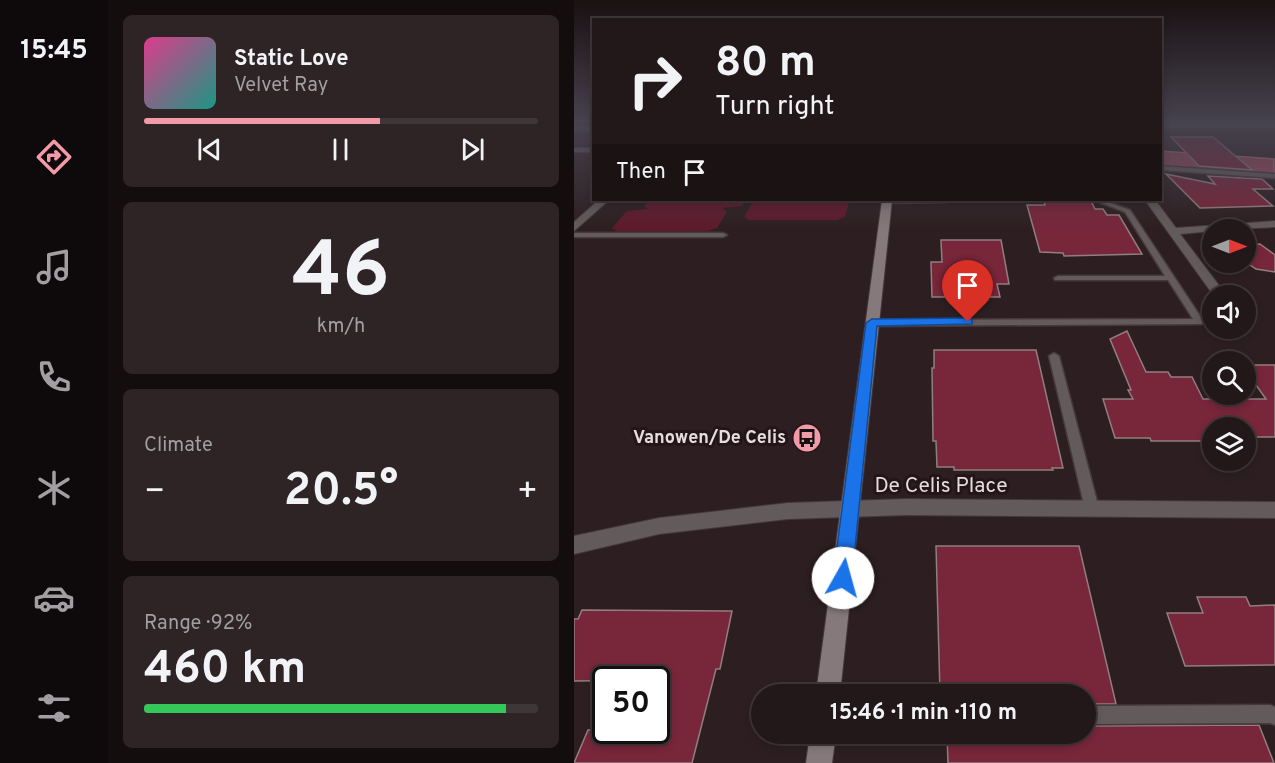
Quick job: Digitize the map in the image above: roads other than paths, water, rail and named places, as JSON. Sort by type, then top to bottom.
[{"type":"main road","points":[[829,684],[852,509],[887,201]]},
{"type":"main road","points":[[819,763],[822,744]]},
{"type":"street","points":[[576,224],[603,201]]},
{"type":"street","points":[[1151,201],[1213,285]]},
{"type":"street","points":[[1173,231],[1274,224]]},
{"type":"street","name":"De Celis Place","points":[[574,545],[660,526],[788,511],[852,509],[1274,510]]},
{"type":"lane","points":[[1162,168],[1274,176]]},
{"type":"lane","points":[[872,323],[1199,322],[1128,211],[1100,201]]},
{"type":"lane","points":[[574,235],[723,235]]},
{"type":"lane","points":[[1058,278],[1171,278]]},
{"type":"lane","points":[[1054,356],[1092,509]]},
{"type":"lane","points":[[1096,715],[1270,714],[1274,716]]},
{"type":"place","name":"Vanowen/De Celis","points":[[807,438]]}]
